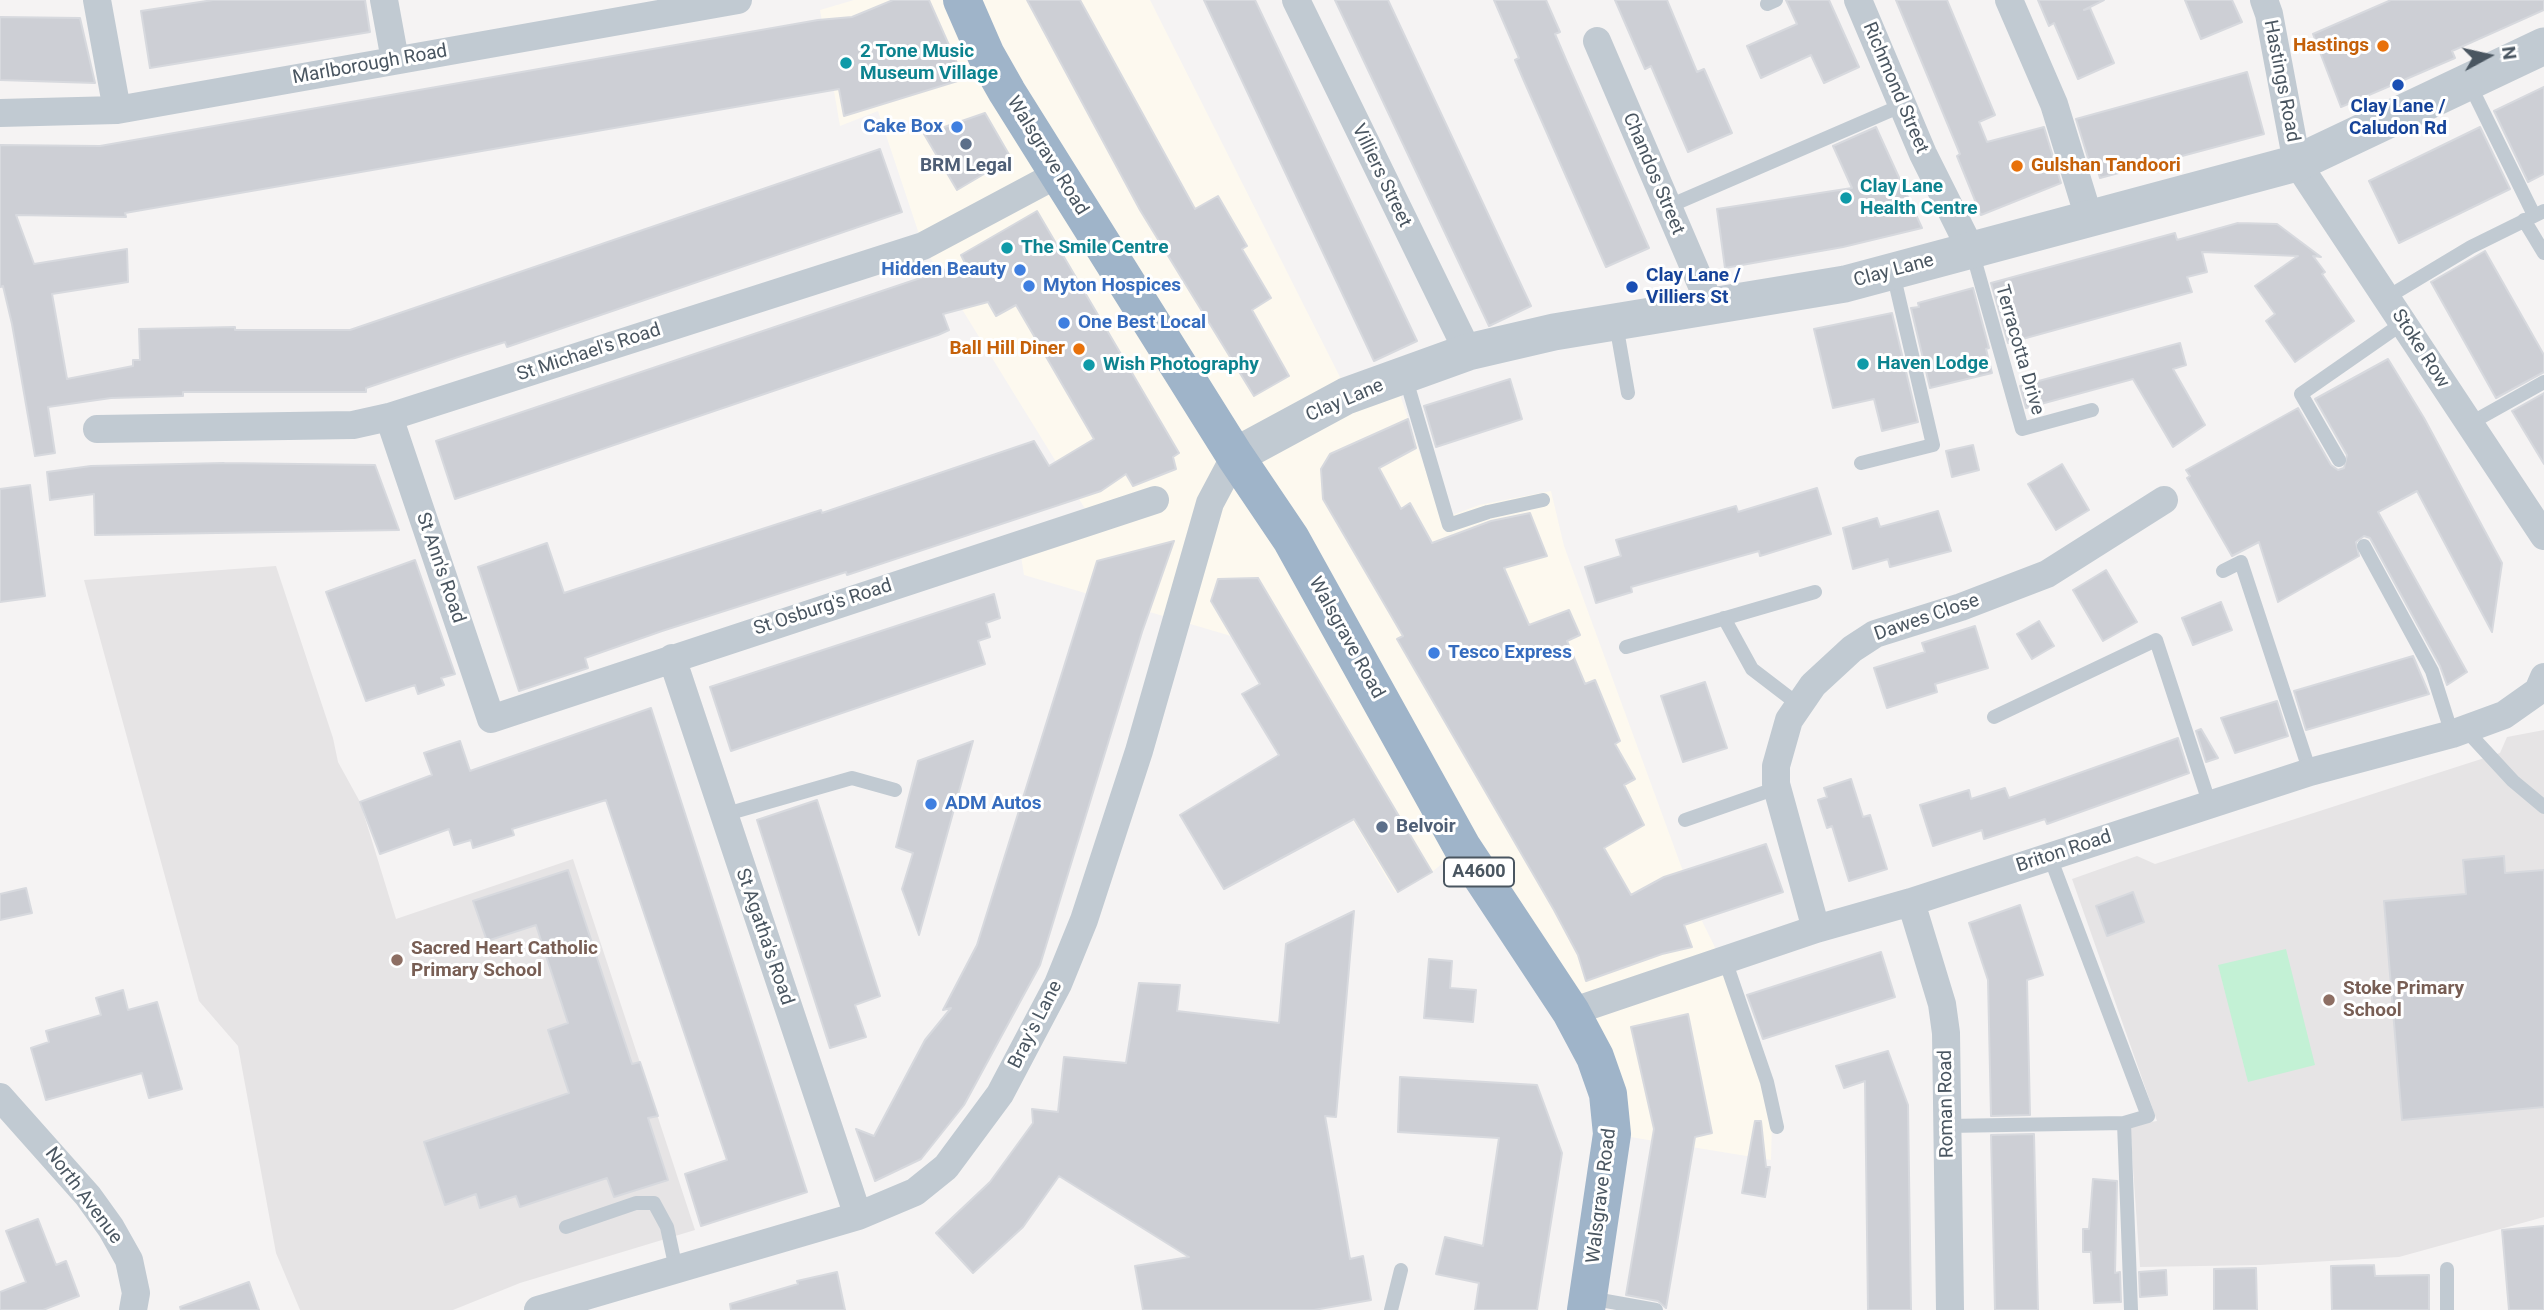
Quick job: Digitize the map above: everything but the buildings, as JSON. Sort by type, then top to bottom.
[{"type":"highway","name":"Walsgrave Road","points":[[962,0],[986,55],[1235,456],[1291,539],[1462,847],[1571,1012],[1601,1072],[1612,1123],[1608,1175],[1587,1304]]},
{"type":"street","points":[[97,0],[117,110]]},
{"type":"street","points":[[384,0],[395,60]]},
{"type":"street","name":"Marlborough Road","points":[[0,113],[117,110],[395,60],[665,6],[738,0]]},
{"type":"street","name":"Villiers Street","points":[[1296,0],[1468,352]]},
{"type":"street","name":"Richmond Street","points":[[1858,0],[1923,154],[1971,250]]},
{"type":"street","points":[[2009,0],[2054,104],[2089,218]]},
{"type":"street","name":"Hastings Road","points":[[2263,0],[2269,14],[2297,163]]},
{"type":"street","name":"Chandos Street","points":[[1597,41],[1711,307]]},
{"type":"street","name":"Clay Lane","points":[[1235,456],[1346,396],[1468,352],[1554,332],[1844,284],[2297,163],[2544,46]]},
{"type":"street","name":"Stoke Row","points":[[2297,163],[2544,536]]},
{"type":"street","name":"St Michael's Road","points":[[97,429],[353,425],[389,417],[923,246],[1058,174]]},
{"type":"street","name":"St Ann's Road","points":[[389,417],[491,719]]},
{"type":"street","name":"Bray's Lane","points":[[538,1310],[858,1216],[915,1192],[946,1167],[1000,1094],[1035,1031],[1084,920],[1139,751],[1210,503],[1235,456]]},
{"type":"street","name":"St Osburg's Road","points":[[491,719],[1155,500]]},
{"type":"street","name":"Dawes Close","points":[[1816,929],[1777,788],[1778,750],[1789,720],[1813,685],[1852,649],[1875,634],[1961,607],[2047,574],[2164,500]]},
{"type":"street","name":"St Agatha's Road","points":[[672,658],[858,1216]]},
{"type":"street","name":"Briton Road","points":[[1571,1012],[1816,929],[1911,902],[2310,772],[2458,731],[2504,715],[2538,691],[2544,677]]},
{"type":"street","name":"Roman Road","points":[[1911,902],[1942,1004],[1946,1033],[1950,1310]]},
{"type":"street","name":"North Avenue","points":[[0,1097],[54,1157],[111,1228],[129,1260],[136,1293],[134,1310]]},
{"type":"lane","points":[[2468,80],[2534,215],[2544,253]]},
{"type":"lane","points":[[1667,207],[1903,105]]},
{"type":"lane","points":[[2386,298],[2534,215]]},
{"type":"lane","name":"Terracotta Drive","points":[[1971,250],[2022,429],[2092,410]]},
{"type":"lane","points":[[1861,463],[1933,445],[1892,271]]},
{"type":"lane","points":[[1616,322],[1628,393]]},
{"type":"lane","points":[[2339,460],[2301,394],[2403,323]]},
{"type":"lane","points":[[1405,376],[1449,525],[1488,512],[1543,500]]},
{"type":"lane","points":[[2469,424],[2544,382]]},
{"type":"lane","points":[[2364,546],[2432,671],[2458,731],[2544,807]]},
{"type":"lane","points":[[2223,571],[2241,562],[2310,772]]},
{"type":"lane","points":[[1626,647],[1815,592]]},
{"type":"lane","points":[[1724,618],[1752,669],[1799,705]]},
{"type":"lane","points":[[1994,717],[2156,640],[2210,805]]},
{"type":"lane","points":[[723,815],[852,778],[895,790]]},
{"type":"lane","points":[[1685,820],[1777,788]]},
{"type":"lane","points":[[1947,1126],[2124,1123],[2148,1116],[2050,857]]},
{"type":"lane","points":[[1725,960],[1767,1082],[1777,1127]]},
{"type":"lane","points":[[2124,1123],[2131,1310]]},
{"type":"lane","points":[[566,1227],[636,1203],[654,1203],[667,1227],[676,1269]]},
{"type":"lane","points":[[2447,1269],[2447,1310]]},
{"type":"lane","points":[[1391,1310],[1401,1270]]},
{"type":"lane","points":[[1587,1304],[1656,1310]]},
{"type":"shaded area","points":[[854,0],[1150,0],[1345,387],[1395,380],[1442,519],[1479,505],[1551,491],[1564,546],[1699,915],[1734,986],[1772,1121],[1771,1160],[1612,1134],[1612,1123],[1462,847],[1432,872],[1395,892],[1296,724],[1270,740],[1242,694],[1260,683],[1231,636],[1024,575],[1019,544],[1092,520],[923,246],[878,111],[840,126],[820,10]]},
{"type":"shaded area","name":"Sacred Heart Catholic Primary School","points":[[276,566],[333,738],[338,762],[360,802],[396,919],[573,859],[695,1230],[520,1283],[453,1310],[300,1310],[276,1253],[238,1046],[199,1001],[84,580]]},
{"type":"shaded area","name":"Stoke Primary School","points":[[2544,730],[2544,1217],[2399,1257],[2260,1265],[2140,1267],[2130,1125],[2157,1121],[2072,879],[2137,856],[2155,864],[2500,753],[2507,737]]},
{"type":"green space","points":[[2286,949],[2315,1065],[2248,1082],[2218,965]]},
{"type":"place","name":"Hastings","points":[[2383,46]]},
{"type":"place","name":"2 Tone Music Museum Village","points":[[846,63]]},
{"type":"place","name":"Clay Lane / Caludon Rd","points":[[2398,85]]},
{"type":"place","name":"Cake Box","points":[[957,127]]},
{"type":"place","name":"BRM Legal","points":[[966,144]]},
{"type":"place","name":"Gulshan Tandoori","points":[[2017,166]]},
{"type":"place","name":"Clay Lane Health Centre","points":[[1846,198]]},
{"type":"place","name":"The Smile Centre","points":[[1007,248]]},
{"type":"place","name":"Hidden Beauty","points":[[1020,270]]},
{"type":"place","name":"Myton Hospices","points":[[1029,286]]},
{"type":"place","name":"Clay Lane / Villiers St","points":[[1632,287]]},
{"type":"place","name":"One Best Local","points":[[1064,323]]},
{"type":"place","name":"Ball Hill Diner","points":[[1079,349]]},
{"type":"place","name":"Haven Lodge","points":[[1863,364]]},
{"type":"place","name":"Wish Photography","points":[[1089,365]]},
{"type":"place","name":"Tesco Express","points":[[1434,653]]},
{"type":"place","name":"ADM Autos","points":[[931,804]]},
{"type":"place","name":"Belvoir","points":[[1382,827]]},
{"type":"place","name":"Sacred Heart Catholic Primary School","points":[[397,960]]},
{"type":"place","name":"Stoke Primary School","points":[[2329,1000]]}]
